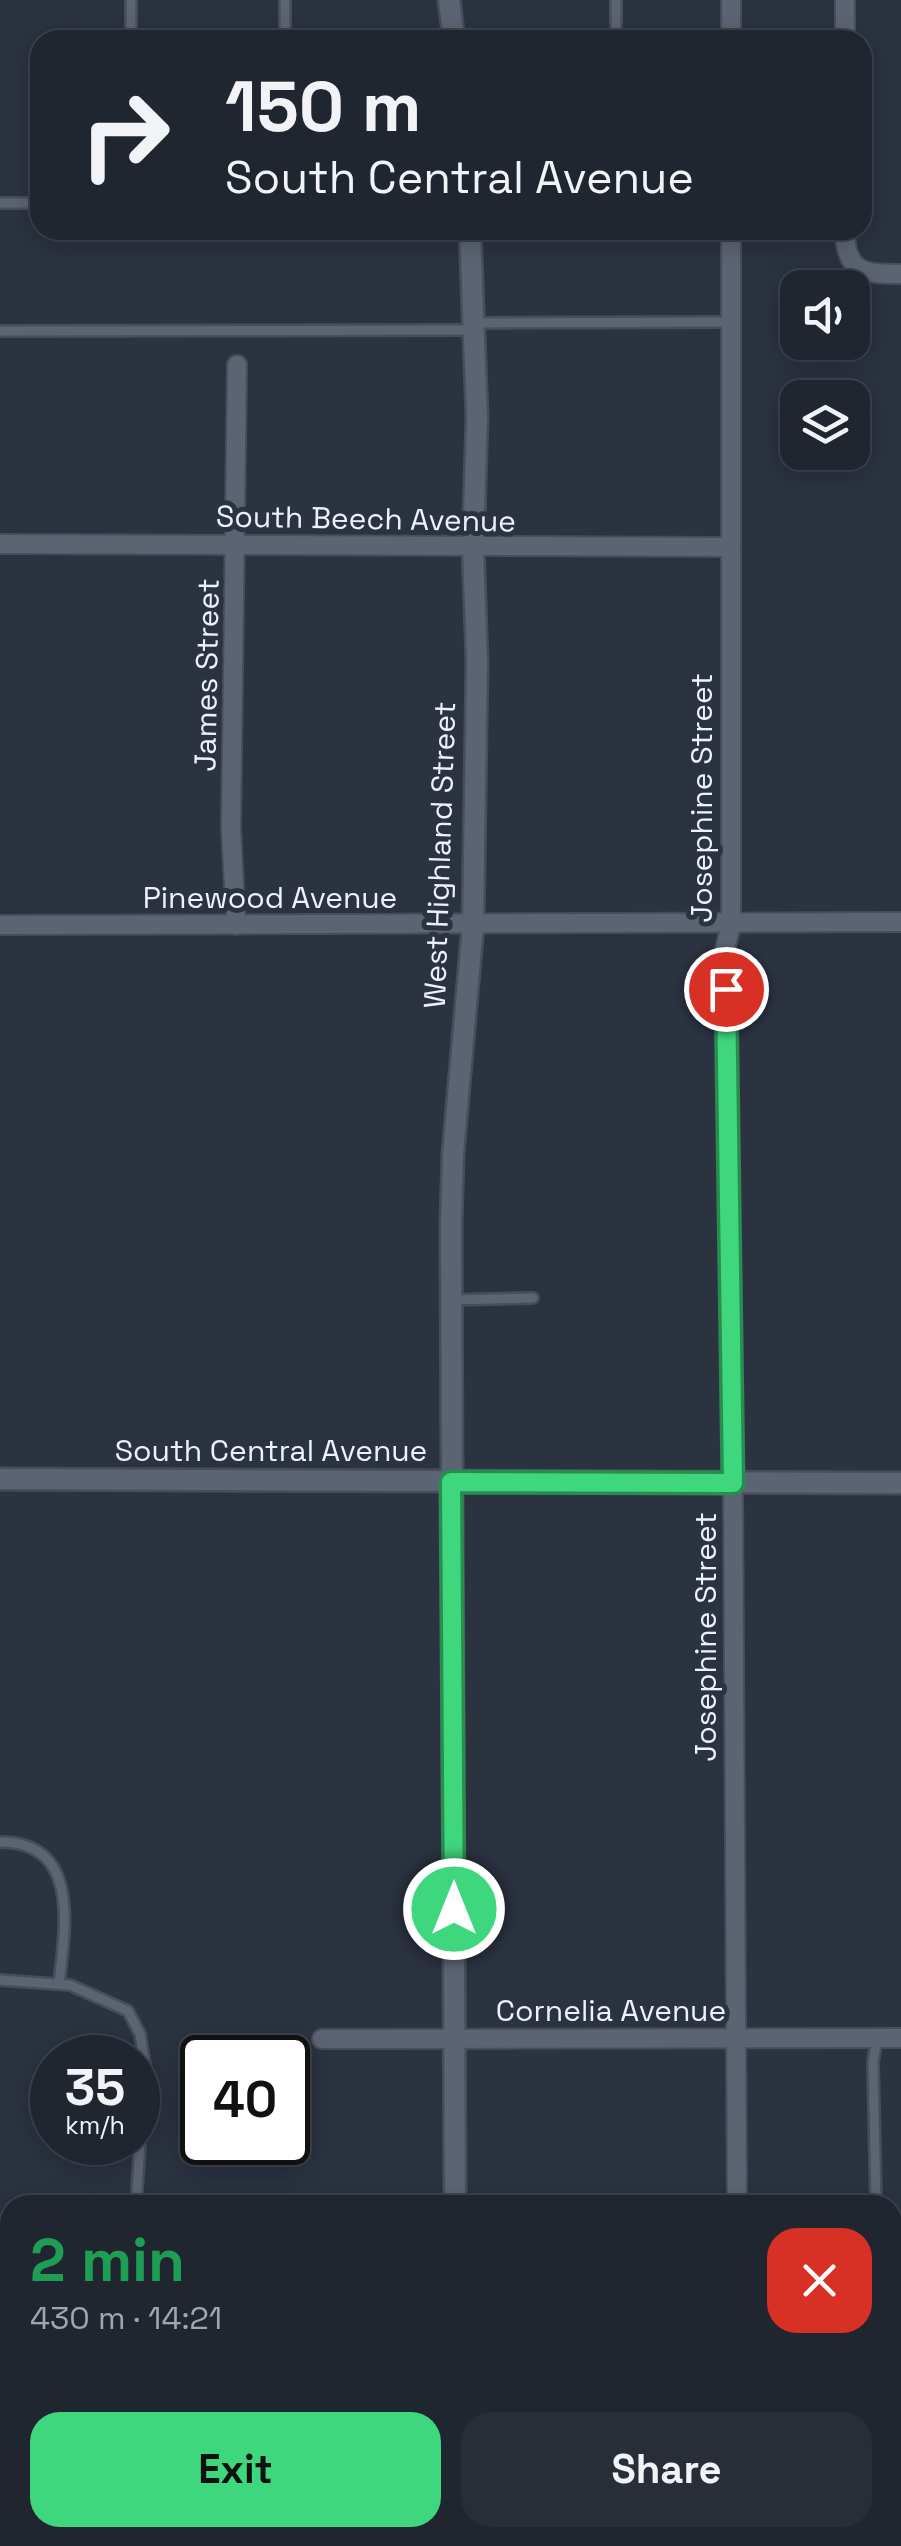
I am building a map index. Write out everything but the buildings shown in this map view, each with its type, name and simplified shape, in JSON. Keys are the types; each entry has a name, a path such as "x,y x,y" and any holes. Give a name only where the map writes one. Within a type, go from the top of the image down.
{"street":[{"path":"449,0 453,30"},
{"path":"731,0 731,30"},
{"path":"845,0 845,30"},
{"name":"West Highland Street","path":"455,2195 451,1300 453,1154 473,925 477,417 470,240"},
{"name":"Josephine Street","path":"731,240 732,924 725,950 737,2195"},
{"path":"846,240 848,256 857,267 872,274 901,274"},
{"name":"James Street","path":"236,925 232,828 237,365"},
{"name":"South Beech Avenue","path":"0,544 730,547"},
{"name":"Pinewood Avenue","path":"0,925 901,922"},
{"name":"South Central Avenue","path":"0,1480 901,1482"},
{"name":"Cornelia Avenue","path":"322,2039 901,2038"}],"lane":[{"path":"131,30 132,0"},
{"path":"285,0 285,30"},
{"path":"616,0 616,30"},
{"path":"0,203 30,204"},
{"path":"0,330 731,322"},
{"path":"451,1300 533,1298"},
{"path":"0,1842 36,1848 52,1862 61,1886 65,1924 58,1984"},
{"path":"0,1980 70,1985 128,2012 140,2034 145,2066 137,2195"},
{"path":"876,2195 877,2038"}],"route":[{"path":"454,1909 451,1482 733,1483 726,989"}]}
